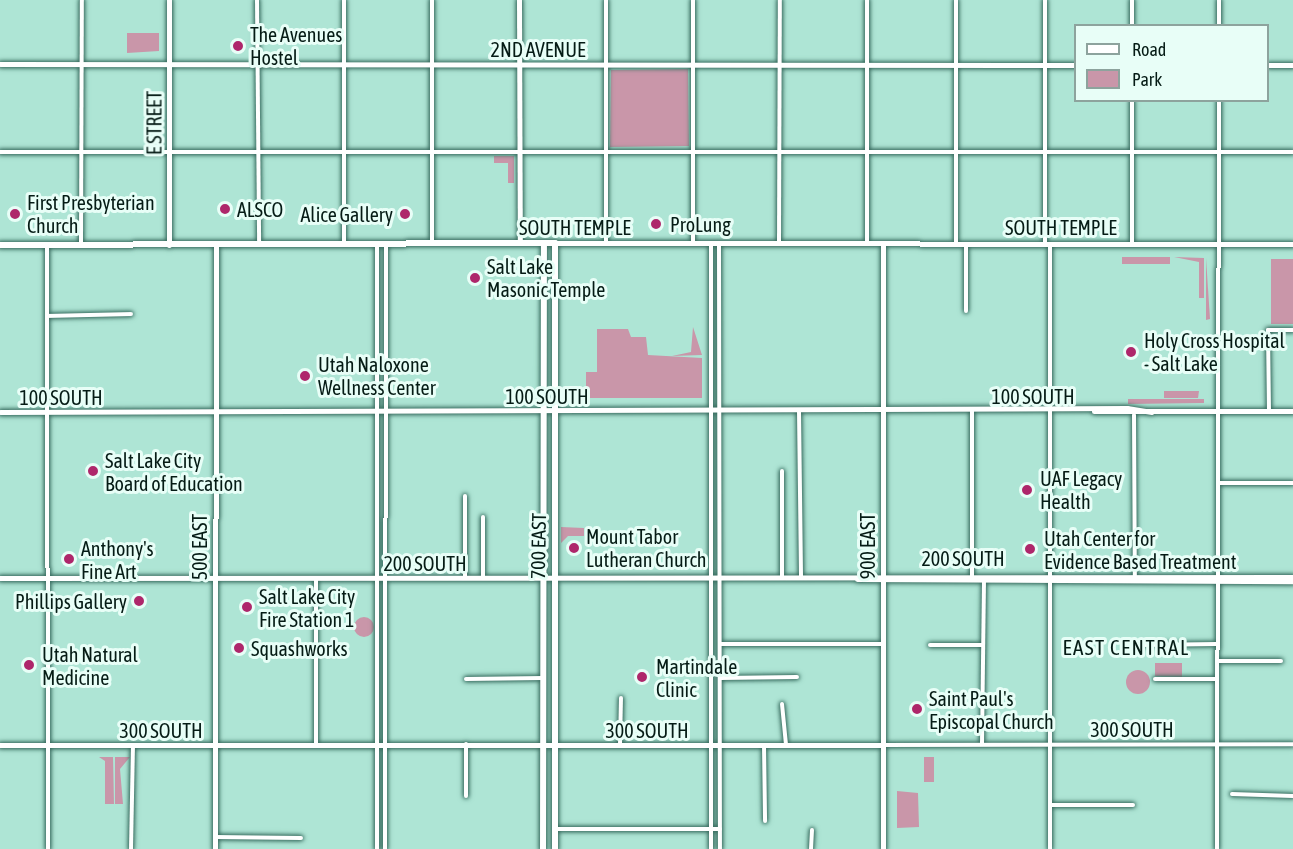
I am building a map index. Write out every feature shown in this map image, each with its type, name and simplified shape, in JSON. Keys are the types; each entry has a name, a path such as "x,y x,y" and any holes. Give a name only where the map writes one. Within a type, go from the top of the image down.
{"main road":[{"name":"700 EAST","path":"543,849 544,243"},
{"name":"SOUTH TEMPLE","path":"0,245 555,243"},
{"name":"700 EAST","path":"555,243 555,849"}],"street":[{"path":"81,245 82,0"},
{"name":"E STREET","path":"169,0 169,245"},
{"path":"257,0 259,244"},
{"path":"344,0 345,244"},
{"path":"432,0 432,243"},
{"path":"519,0 520,243"},
{"path":"606,0 606,243"},
{"path":"693,0 693,243"},
{"path":"779,243 780,0"},
{"path":"867,0 867,243"},
{"path":"956,0 956,244"},
{"path":"1045,0 1045,152 1050,411 1050,849"},
{"path":"1132,0 1132,24"},
{"path":"1219,0 1219,24"},
{"name":"2ND AVENUE","path":"0,64 1074,65"},
{"path":"1269,65 1293,65"},
{"path":"1132,102 1132,244"},
{"path":"1217,849 1219,102"},
{"path":"0,152 1293,152"},
{"name":"SOUTH TEMPLE","path":"555,243 1293,244"},
{"path":"711,243 711,849"},
{"path":"719,243 720,849"},
{"name":"500 EAST","path":"215,849 216,244"},
{"path":"377,244 377,849"},
{"path":"386,244 386,849"},
{"name":"900 EAST","path":"883,244 883,849"},
{"path":"966,244 966,311"},
{"path":"47,245 48,849"},
{"path":"711,303 719,303"},
{"path":"377,306 386,306"},
{"path":"47,316 131,314"},
{"path":"1269,412 1269,330 1293,330"},
{"path":"711,352 720,352"},
{"path":"377,355 386,355"},
{"path":"799,411 801,578"},
{"path":"972,411 972,581"},
{"name":"100 SOUTH","path":"1094,411 1134,415 1152,412"},
{"name":"100 SOUTH","path":"0,412 1293,411"},
{"path":"1134,415 1135,582"},
{"path":"377,450 386,450"},
{"path":"377,469 386,469"},
{"path":"711,470 720,470"},
{"path":"782,471 782,578"},
{"path":"1218,483 1293,483"},
{"path":"465,496 465,578"},
{"path":"377,502 386,502"},
{"path":"377,515 386,515"},
{"path":"483,517 483,578"},
{"path":"711,518 720,518"},
{"name":"200 SOUTH","path":"0,578 850,578 882,574 972,573 1218,574 1293,577"},
{"path":"316,578 316,745"},
{"name":"200 SOUTH","path":"850,578 882,582 1293,581"},
{"path":"982,744 984,581"},
{"path":"377,637 385,637"},
{"path":"711,637 720,637"},
{"path":"720,644 882,644"},
{"path":"1141,645 1217,644"},
{"path":"930,645 984,645"},
{"path":"1217,661 1281,661"},
{"path":"720,678 797,677"},
{"path":"466,679 543,678"},
{"path":"1155,679 1217,679"},
{"path":"711,685 720,685"},
{"path":"377,687 385,687"},
{"path":"620,744 621,698"},
{"path":"782,704 786,745"},
{"path":"466,744 466,796"},
{"name":"300 SOUTH","path":"0,745 1293,744"},
{"path":"131,849 133,745"},
{"path":"764,745 765,821"},
{"path":"711,791 720,791"},
{"path":"1232,794 1293,796"},
{"path":"1050,805 1133,805"},
{"path":"377,814 385,814"},
{"path":"555,829 720,829"},
{"path":"811,849 812,830"},
{"path":"215,837 301,838"}],"green space":[{"path":"127,33 159,33 159,51 127,53"},
{"path":"688,69 689,146 610,147 611,70"},
{"path":"494,156 514,156 514,183 508,183 508,163 494,163"},
{"path":"1122,257 1170,257 1170,264 1122,264"},
{"path":"1174,257 1204,258 1204,298 1199,298 1199,262"},
{"path":"1206,258 1210,319 1206,320"},
{"path":"1271,259 1293,259 1293,324 1271,324"},
{"path":"693,327 702,355 672,356 691,352"},
{"path":"597,329 628,329 631,337 646,337 648,355 702,358 702,398 586,398 586,372 597,372"},
{"path":"1164,391 1199,391 1198,398 1164,398"},
{"path":"1128,399 1204,399 1204,403 1128,404"},
{"path":"561,527 584,528 584,536 568,536 561,543"},
{"path":"364,617 371,620 374,627 371,634 364,637 357,634 354,627 357,620"},
{"path":"1155,663 1182,663 1182,677 1155,676"},
{"path":"1133,670 1143,670 1150,677 1150,687 1143,694 1133,694 1126,687 1126,677"},
{"path":"99,757 113,757 114,804 105,804 105,761"},
{"path":"115,757 130,757 120,769 123,804 115,804"},
{"path":"924,757 934,757 934,782 924,782"},
{"path":"897,791 918,793 919,827 897,828"}],"place":[{"name":"The Avenues Hostel","path":"238,46"},
{"name":"ALSCO","path":"225,209"},
{"name":"First Presbyterian Church","path":"15,214"},
{"name":"Alice Gallery","path":"405,214"},
{"name":"ProLung","path":"656,224"},
{"name":"Salt Lake Masonic Temple","path":"475,278"},
{"name":"Holy Cross Hospital - Salt Lake","path":"1131,352"},
{"name":"Utah Naloxone Wellness Center","path":"305,376"},
{"name":"Salt Lake City Board of Education","path":"93,471"},
{"name":"UAF Legacy Health","path":"1027,490"},
{"name":"Mount Tabor Lutheran Church","path":"574,548"},
{"name":"Utah Center for Evidence Based Treatment","path":"1030,549"},
{"name":"Anthony's Fine Art","path":"69,559"},
{"name":"Phillips Gallery","path":"139,601"},
{"name":"Salt Lake City Fire Station 1","path":"247,607"},
{"name":"Squashworks","path":"239,648"},
{"name":"Utah Natural Medicine","path":"29,665"},
{"name":"Martindale Clinic","path":"642,677"},
{"name":"Saint Paul's Episcopal Church","path":"917,709"}],"district":[{"name":"EAST CENTRAL","path":"1126,647"}]}
